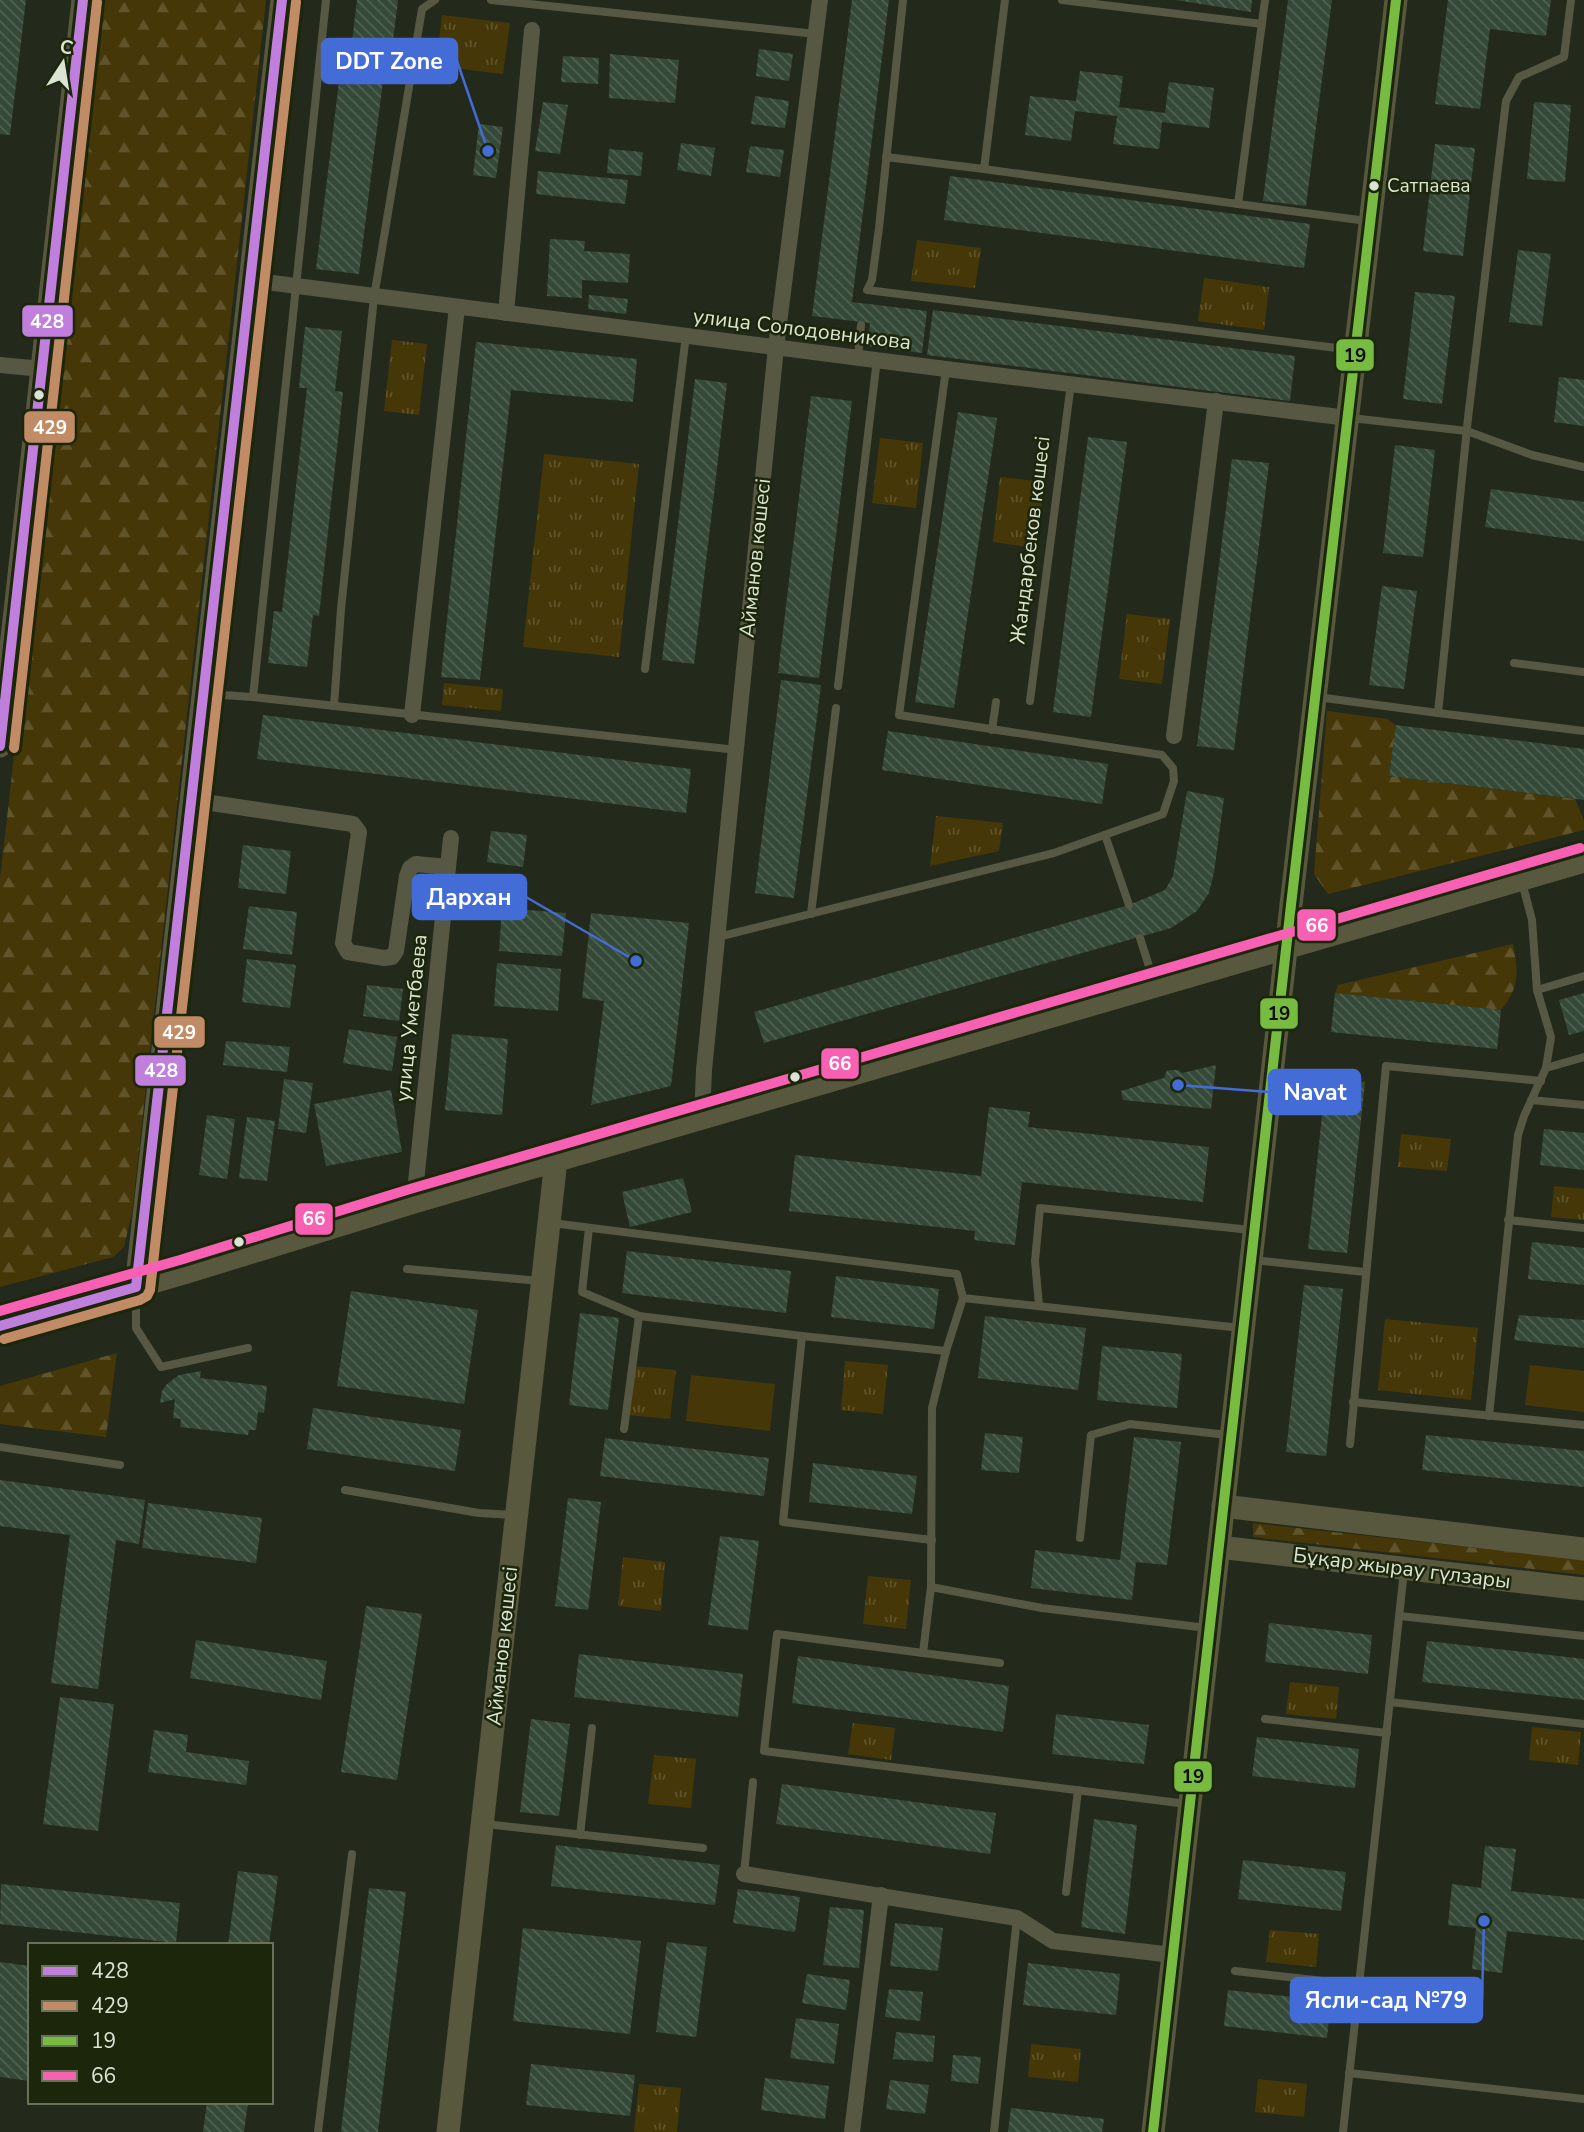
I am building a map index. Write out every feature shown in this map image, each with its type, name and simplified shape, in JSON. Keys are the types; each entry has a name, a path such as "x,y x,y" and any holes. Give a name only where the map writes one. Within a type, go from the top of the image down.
{"main road":[{"path":"0,746 4,678 83,0"},
{"path":"136,1287 282,0"},
{"path":"1153,2132 1396,0"},
{"path":"0,1326 702,1117 1584,861"},
{"name":"Айманов көшесі","path":"448,2132 556,1160"},
{"name":"Бұқар жырау гүлзары","path":"1223,1506 1584,1549"},
{"name":"Бұқар жырау гүлзары","path":"1219,1547 1584,1589"}],"street":[{"name":"Айманов көшесі","path":"702,1117 704,1070 776,346 820,0"},
{"path":"506,313 532,30"},
{"name":"улица Солодовникова","path":"250,280 1348,418"},
{"path":"412,715 457,307"},
{"path":"0,365 42,369"},
{"path":"1174,736 1216,401"},
{"path":"191,800 353,824 357,827 359,832 343,943 348,952 393,957 410,868 416,864 448,867"},
{"name":"улица Уметбаева","path":"414,1202 451,838"},
{"path":"744,1874 1017,1918 1053,1941 1173,1955"},
{"path":"852,2132 881,1895"}],"lane":[{"path":"253,697 326,0"},
{"path":"334,706 341,609 374,297 422,9 435,0"},
{"path":"491,0 816,34"},
{"path":"903,0 872,280 867,290 1356,350"},
{"path":"984,169 1005,0"},
{"path":"1062,0 1262,24"},
{"path":"1238,204 1265,0"},
{"path":"1438,713 1467,431 1506,100 1519,77 1564,57 1570,0"},
{"path":"886,157 1371,221"},
{"path":"858,357 861,325"},
{"path":"645,669 686,335"},
{"path":"838,686 877,359"},
{"path":"718,937 1054,853 1163,814 1174,782 1173,768 1161,755 899,715 946,369"},
{"name":"Жандарбеков көшесі","path":"1030,701 1071,383"},
{"path":"1348,418 1467,431 1532,454 1584,467"},
{"path":"1514,663 1584,672"},
{"path":"204,694 253,697 737,750"},
{"path":"1317,697 1584,731"},
{"path":"992,730 996,702"},
{"path":"811,914 836,708"},
{"path":"1105,835 1129,905"},
{"path":"1489,1416 1518,1135 1546,1068 1551,1037 1537,990 1532,920 1521,880"},
{"path":"1140,938 1155,985"},
{"path":"1537,990 1584,976"},
{"path":"1546,1068 1584,1056"},
{"path":"1350,1444 1387,1066 1541,1081"},
{"path":"1531,1100 1584,1105"},
{"path":"1039,1305 1035,1261 1040,1208 1254,1230"},
{"path":"1508,1220 1584,1228"},
{"path":"549,1223 957,1274 963,1298 932,1408 931,1587 923,1653"},
{"path":"589,1228 582,1292 639,1316 946,1351"},
{"path":"1251,1260 1365,1272"},
{"path":"407,1269 543,1281"},
{"path":"136,1287 136,1328 161,1367 248,1348"},
{"path":"963,1298 1243,1328"},
{"path":"625,1429 639,1316"},
{"path":"802,1336 783,1522 932,1540"},
{"path":"1353,1402 1584,1425"},
{"path":"1080,1538 1091,1434 1130,1424 1231,1435"},
{"path":"0,1447 120,1465"},
{"path":"345,1490 479,1513 517,1515"},
{"path":"1343,2132 1404,1568"},
{"path":"931,1587 1042,1608 1210,1628"},
{"path":"1400,1616 1584,1636"},
{"path":"1000,1663 776,1634 764,1751 1190,1804"},
{"path":"1391,1702 1584,1724"},
{"path":"1265,1718 1387,1733"},
{"path":"580,1835 592,1728"},
{"path":"744,1874 753,1782"},
{"path":"1066,1892 1078,1790"},
{"path":"482,1824 703,1848"},
{"path":"318,2132 352,1854"},
{"path":"994,2132 1017,1918"},
{"path":"1235,1971 1359,1984"},
{"path":"1349,2073 1584,2099"}],"green space":[{"path":"100,0 266,0 132,1213 124,1247 113,1257 0,1287 0,879"},
{"path":"442,15 510,23 503,74 436,66"},
{"path":"917,240 981,248 975,288 911,281"},
{"path":"1204,278 1269,287 1264,330 1198,321"},
{"path":"392,340 427,344 419,415 384,411"},
{"path":"880,438 923,443 916,508 872,503"},
{"path":"544,454 639,464 619,657 523,647"},
{"path":"1000,477 1044,482 1036,548 993,542"},
{"path":"1127,614 1170,619 1162,684 1119,679"},
{"path":"444,683 503,689 501,711 442,705"},
{"path":"1327,711 1387,719 1396,725 1389,776 1575,799 1584,821 1584,830 1328,894 1314,874"},
{"path":"936,816 1003,823 999,851 930,866"},
{"path":"1513,944 1516,979 1512,994 1501,1010 1335,993 1338,985"},
{"path":"1401,1134 1451,1139 1447,1171 1398,1167"},
{"path":"1554,1186 1584,1189 1584,1220 1551,1217"},
{"path":"1385,1319 1478,1328 1471,1400 1378,1390"},
{"path":"117,1353 106,1437 0,1424 0,1386"},
{"path":"845,1361 888,1365 883,1414 841,1410"},
{"path":"1530,1365 1584,1371 1584,1412 1525,1405"},
{"path":"633,1366 676,1370 670,1419 628,1415"},
{"path":"691,1375 775,1384 770,1431 686,1421"},
{"path":"1253,1523 1584,1560 1584,1575 1253,1537"},
{"path":"623,1557 665,1562 661,1611 618,1606"},
{"path":"868,1576 911,1580 906,1629 863,1624"},
{"path":"1290,1682 1339,1687 1336,1719 1286,1714"},
{"path":"853,1723 895,1728 891,1760 848,1754"},
{"path":"1532,1727 1581,1732 1578,1765 1529,1760"},
{"path":"654,1755 696,1759 691,1808 648,1804"},
{"path":"1270,1930 1319,1934 1316,1967 1266,1962"},
{"path":"1031,2044 1081,2049 1078,2082 1028,2077"},
{"path":"1258,2079 1307,2084 1304,2117 1255,2112"},
{"path":"639,2084 681,2088 677,2132 634,2132"}],"building":[{"path":"0,0 26,0 10,135 0,134"},
{"path":"357,0 398,0 388,81 383,80 359,274 316,269 340,74 348,75"},
{"path":"852,0 889,0 852,302 927,311 922,353 867,346 870,323 812,316"},
{"path":"1176,0 1252,0 1251,12"},
{"path":"1288,0 1332,0 1306,206 1263,201"},
{"path":"1448,0 1551,0 1546,36 1490,29 1480,109 1435,104"},
{"path":"759,49 793,54 789,81 756,76"},
{"path":"610,54 679,60 675,103 609,98"},
{"path":"563,56 599,58 598,84 561,82"},
{"path":"1080,71 1123,76 1119,107 1165,113 1169,82 1214,88 1209,128 1162,122 1159,149 1113,144 1117,116 1075,111 1071,141 1025,135 1030,96 1076,101"},
{"path":"755,96 789,101 785,128 751,124"},
{"path":"543,102 568,105 560,154 535,151"},
{"path":"1534,102 1571,105 1565,182 1527,179"},
{"path":"479,124 503,127 496,178 473,175"},
{"path":"681,143 715,148 711,176 677,170"},
{"path":"1435,144 1475,148 1463,256 1423,251"},
{"path":"750,146 784,150 780,177 746,172"},
{"path":"609,149 643,152 641,176 607,173"},
{"path":"538,171 628,180 625,204 536,194"},
{"path":"950,176 1310,224 1304,268 944,220"},
{"path":"550,239 585,241 584,251 630,254 628,283 582,280 582,298 547,296"},
{"path":"1518,250 1551,254 1542,326 1509,322"},
{"path":"1415,292 1455,296 1442,404 1403,399"},
{"path":"589,295 628,299 626,314 588,309"},
{"path":"933,310 1295,356 1290,401 927,355"},
{"path":"305,327 342,331 335,391 343,392 319,616 313,615 307,667 268,663 274,611 282,612 307,388 299,388"},
{"path":"476,342 637,359 633,402 511,390 480,680 441,677"},
{"path":"1559,377 1584,380 1584,426 1554,422"},
{"path":"695,379 727,383 694,664 662,660"},
{"path":"811,396 852,401 819,678 778,673"},
{"path":"958,412 997,418 954,708 915,702"},
{"path":"1088,437 1127,442 1091,717 1053,712"},
{"path":"1395,445 1435,450 1423,557 1383,553"},
{"path":"1232,459 1269,463 1234,750 1197,746"},
{"path":"1491,489 1584,502 1584,541 1485,527"},
{"path":"1382,586 1417,591 1404,689 1369,685"},
{"path":"781,680 821,685 794,898 755,893"},
{"path":"263,715 691,769 686,813 257,759"},
{"path":"1396,725 1584,749 1584,800 1389,776"},
{"path":"888,731 1108,764 1102,804 882,770"},
{"path":"1187,791 1224,798 1209,893 1197,911 1171,928 764,1043 754,1012 1129,905 1165,890 1173,876"},
{"path":"491,831 527,835 523,867 487,862"},
{"path":"243,845 291,851 286,894 238,888"},
{"path":"249,906 297,912 292,955 243,949"},
{"path":"502,908 566,913 562,956 499,951"},
{"path":"591,913 689,923 671,1086 591,1105 604,1001 582,998"},
{"path":"247,959 296,965 290,1008 242,1002"},
{"path":"497,963 561,969 558,1011 494,1006"},
{"path":"367,985 403,989 399,1021 363,1016"},
{"path":"1335,993 1501,1010 1497,1049 1331,1032"},
{"path":"1584,993 1584,1031 1569,1035 1559,1000"},
{"path":"349,1029 397,1037 392,1071 343,1063"},
{"path":"452,1034 508,1039 502,1115 445,1110"},
{"path":"226,1041 290,1047 287,1072 223,1065"},
{"path":"1216,1065 1211,1109 1123,1100 1121,1091 1164,1078 1167,1070 1178,1070 1182,1073"},
{"path":"1326,1078 1365,1082 1347,1253 1308,1249"},
{"path":"284,1079 313,1083 306,1133 278,1129"},
{"path":"391,1090 402,1152 326,1166 314,1104"},
{"path":"989,1107 1030,1112 1028,1127 1209,1147 1203,1202 1022,1182 1015,1245 974,1240 975,1231 789,1211 795,1155 981,1176"},
{"path":"207,1115 235,1119 227,1179 199,1175"},
{"path":"247,1117 275,1121 267,1181 239,1178"},
{"path":"1544,1129 1584,1133 1584,1170 1540,1165"},
{"path":"683,1178 692,1212 630,1227 622,1192"},
{"path":"1532,1242 1584,1248 1584,1285 1528,1279"},
{"path":"627,1251 791,1271 786,1313 622,1293"},
{"path":"836,1276 939,1289 934,1329 831,1317"},
{"path":"1304,1285 1343,1289 1326,1456 1286,1452"},
{"path":"351,1291 478,1310 464,1404 337,1386"},
{"path":"580,1313 619,1318 608,1410 569,1405"},
{"path":"1519,1315 1584,1320 1584,1348 1514,1340"},
{"path":"985,1316 1086,1328 1078,1390 978,1378"},
{"path":"1102,1346 1182,1354 1177,1408 1097,1400"},
{"path":"201,1371 200,1378 267,1386 264,1413 258,1412 256,1430 249,1430 248,1435 180,1427 181,1419 173,1418 175,1399 160,1403 162,1391 179,1375"},
{"path":"313,1408 461,1430 455,1471 307,1449"},
{"path":"985,1433 1023,1437 1019,1473 981,1470"},
{"path":"1426,1435 1584,1451 1584,1487 1422,1470"},
{"path":"1134,1437 1181,1442 1167,1565 1136,1562 1132,1600 1031,1588 1035,1550 1120,1560"},
{"path":"605,1438 769,1458 764,1496 600,1476"},
{"path":"813,1463 917,1476 912,1514 809,1502"},
{"path":"0,1480 145,1500 139,1544 116,1540 98,1689 51,1683 70,1535 0,1526"},
{"path":"568,1498 601,1502 588,1610 555,1606"},
{"path":"148,1503 262,1518 256,1563 142,1548"},
{"path":"720,1536 759,1541 748,1630 708,1625"},
{"path":"366,1606 422,1614 397,1780 341,1772"},
{"path":"1269,1623 1372,1635 1368,1674 1265,1662"},
{"path":"196,1640 327,1661 321,1700 190,1678"},
{"path":"1427,1641 1584,1659 1584,1700 1422,1682"},
{"path":"579,1654 743,1674 738,1717 574,1697"},
{"path":"798,1656 1009,1686 1003,1732 792,1703"},
{"path":"60,1697 114,1704 98,1831 43,1824"},
{"path":"1056,1714 1149,1725 1144,1764 1052,1754"},
{"path":"531,1719 570,1724 559,1816 520,1812"},
{"path":"154,1730 188,1735 186,1752 249,1761 246,1785 148,1772"},
{"path":"1257,1737 1359,1749 1355,1788 1252,1776"},
{"path":"782,1784 996,1813 990,1854 776,1824"},
{"path":"1094,1819 1137,1825 1125,1934 1081,1927"},
{"path":"556,1845 720,1865 715,1905 551,1886"},
{"path":"1485,1846 1516,1849 1511,1891 1584,1899 1584,1940 1507,1931 1502,1973 1472,1969 1476,1928 1448,1925 1452,1884 1481,1888"},
{"path":"1243,1860 1346,1872 1341,1911 1238,1899"},
{"path":"238,1871 278,1876 269,1943 228,1943"},
{"path":"1,1884 180,1903 176,1943 0,1924"},
{"path":"369,1888 406,1892 378,2132 341,2132"},
{"path":"738,1889 800,1897 795,1932 733,1923"},
{"path":"830,1907 864,1910 859,1968 823,1965"},
{"path":"895,1923 943,1928 938,1971 890,1966"},
{"path":"523,1928 641,1941 630,2034 513,2021"},
{"path":"667,1942 707,1947 696,2037 656,2032"},
{"path":"0,1962 28,1966 28,2081 0,2077"},
{"path":"1028,1963 1120,1974 1116,2015 1023,2005"},
{"path":"807,1974 850,1980 846,2010 802,2003"},
{"path":"889,1989 923,1992 920,2021 885,2017"},
{"path":"1228,1990 1331,2001 1327,2038 1224,2026"},
{"path":"796,2018 839,2024 834,2064 790,2058"},
{"path":"896,2032 935,2036 933,2062 893,2059"},
{"path":"953,2055 981,2057 978,2084 951,2081"},
{"path":"531,2064 635,2075 630,2116 526,2105"},
{"path":"765,2078 829,2086 825,2119 761,2110"},
{"path":"890,2080 929,2085 925,2114 886,2109"},
{"path":"207,2104 248,2104 244,2132 203,2132"},
{"path":"1011,2108 1104,2119 1102,2132 1008,2132"}],"transit line":[{"name":"428","path":"0,746 83,0"},
{"name":"428","path":"0,1326 136,1287 282,0"},
{"name":"19","path":"1153,2132 1396,0"},
{"name":"429","path":"14,748 97,2"},
{"name":"429","path":"4,1339 140,1300 147,1296 150,1290 296,2"},
{"name":"66","path":"0,1311 1580,848"}],"place":[{"name":"DDT Zone","path":"488,151"},
{"name":"Сатпаева","path":"1374,186"},
{"name":"Дархан","path":"636,961"},
{"name":"Navat","path":"1178,1085"},
{"name":"Ясли-сад №79","path":"1484,1921"}]}
